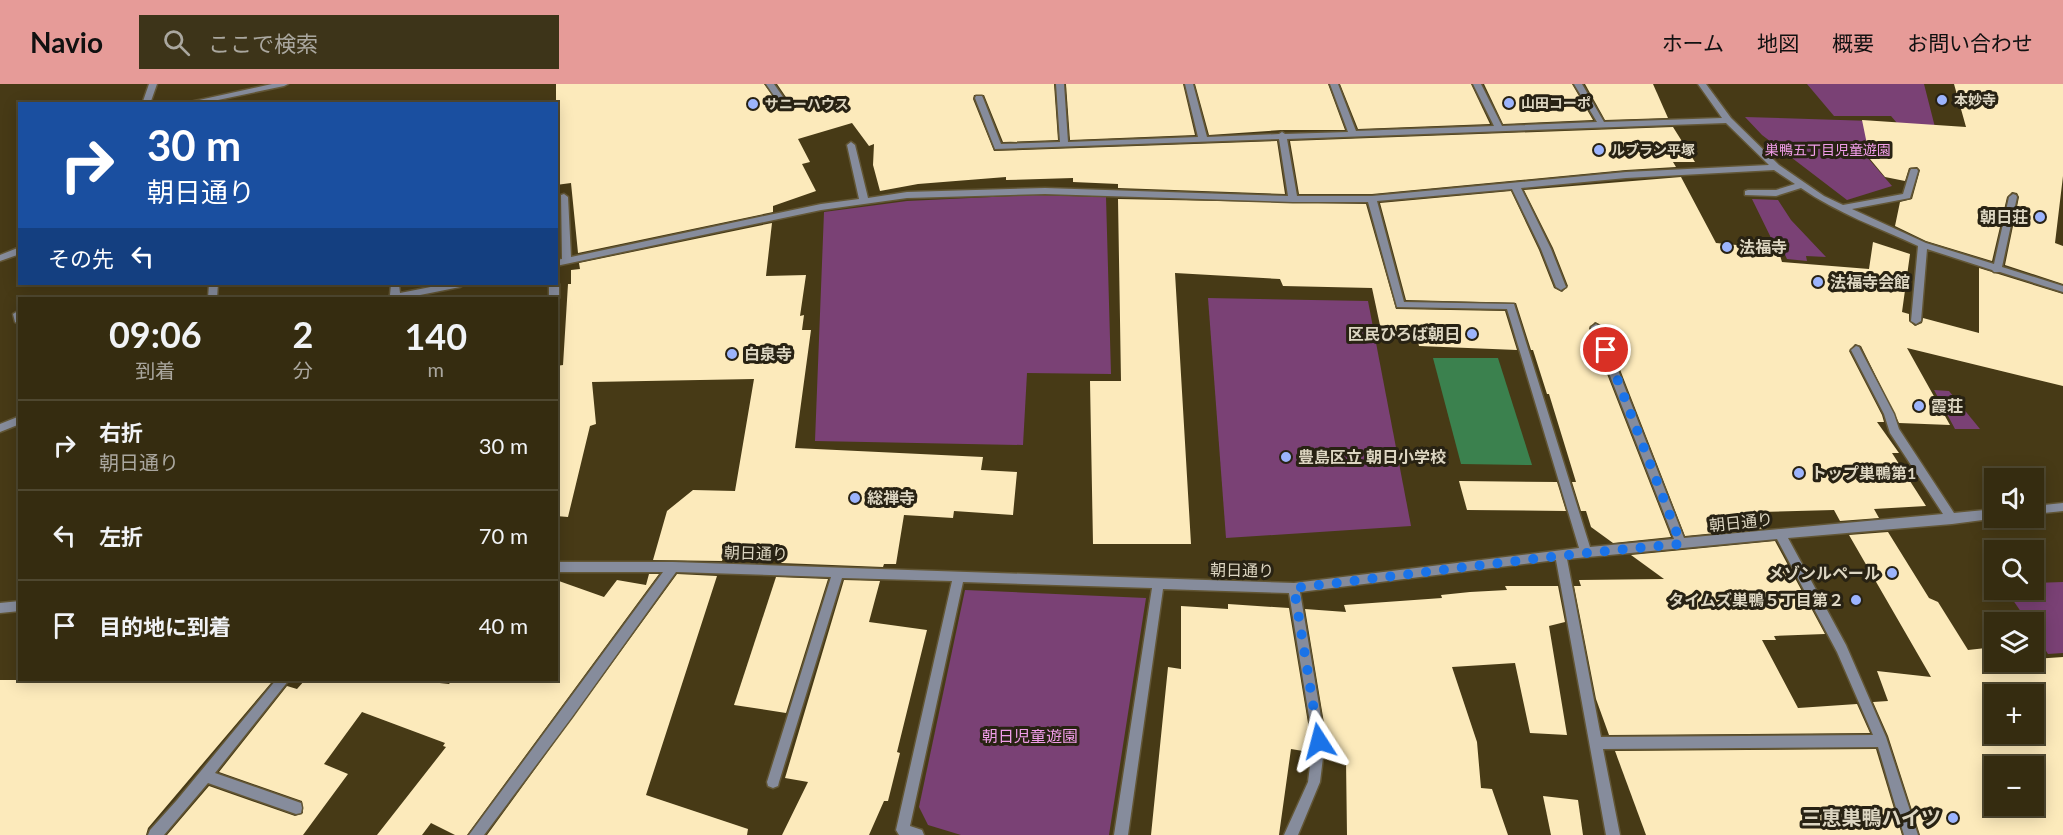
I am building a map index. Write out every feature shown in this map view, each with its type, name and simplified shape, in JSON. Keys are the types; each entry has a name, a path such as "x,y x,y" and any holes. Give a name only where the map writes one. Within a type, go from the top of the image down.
{"street":[{"path":"147,102 153,84"},
{"path":"195,102 284,84"},
{"path":"770,84 784,104"},
{"path":"1060,84 1064,143"},
{"path":"1189,84 1203,139"},
{"path":"1334,84 1353,134"},
{"path":"1477,84 1499,129"},
{"path":"1578,84 1601,123"},
{"path":"1702,84 1728,120 1776,167 1841,208 1923,245 2063,289"},
{"path":"979,98 998,147 1728,120"},
{"path":"1282,135 1293,199"},
{"path":"851,145 864,201"},
{"path":"558,262 821,207 907,195 1045,191 1293,199 1372,199 1626,175 1776,167"},
{"path":"1841,208 1907,196 1914,171"},
{"path":"1515,185 1546,249 1561,287"},
{"path":"1748,193 1776,194 1802,185"},
{"path":"564,197 567,260"},
{"path":"1997,270 2013,197"},
{"path":"1372,199 1400,305 1511,306 1586,552"},
{"path":"1916,321 1923,245"},
{"path":"0,258 18,251"},
{"path":"398,297 455,285"},
{"path":"1596,327 1681,544"},
{"path":"1856,351 1889,414 1894,430 1952,519"},
{"path":"0,428 18,421"},
{"path":"2044,509 2063,507"},
{"name":"朝日通り","path":"558,567 673,567 1294,588 1586,552 1984,515"},
{"path":"1780,534 1842,649 1882,741 1911,835"},
{"path":"1561,555 1598,743 1613,835"},
{"path":"476,835 568,713 673,567"},
{"path":"773,782 838,572"},
{"path":"917,835 903,830 958,578"},
{"path":"1121,835 1158,585"},
{"path":"1291,835 1314,782 1319,741 1294,588"},
{"path":"0,608 18,606"},
{"path":"155,835 282,681"},
{"path":"1598,743 1882,741"},
{"path":"205,776 296,808"}],"green space":[{"path":"1807,84 1924,84 1937,135 1902,129 1891,116 1834,116"},
{"name":"巣鴨五丁目児童遊園","path":"1745,117 1872,121 1889,154 1860,149 1892,186 1847,200 1762,135"},
{"path":"1033,195 1106,197 1111,374 1027,373 1023,445 815,441 824,212 907,201"},
{"path":"1752,199 1778,200 1791,220 1826,257 1806,256 1807,261 1787,259 1781,246 1774,244"},
{"path":"1208,298 1368,301 1411,526 1226,538"},
{"path":"1934,390 1949,391 1980,429 1955,429"},
{"path":"2063,582 2063,653 2048,654 2044,648 2044,612 2021,612 2013,600 2044,600 2044,583"},
{"name":"朝日児童遊園","path":"965,590 1146,598 1109,835 961,835 928,825 919,807"}],"shaded area":[{"path":"1433,358 1498,358 1532,465 1461,464"}],"building":[{"path":"556,84 764,84 781,108 789,107 790,103 777,84 1054,84 1058,140 1003,142 984,95 974,95 973,99 994,151 1277,141 1285,194 1118,188 1118,184 1073,182 1073,178 1006,180 1006,177 918,184 880,191 873,165 874,144 869,146 852,123 798,139 810,162 802,164 816,191 773,206 773,212 578,253 571,183 558,185 558,102 556,102"},
{"path":"1066,84 1183,84 1195,135 1070,140"},
{"path":"1195,84 1328,84 1345,130 1281,130 1209,135"},
{"path":"1340,84 1471,84 1490,124 1358,129"},
{"path":"1484,84 1572,84 1593,120 1503,124"},
{"path":"1585,84 1653,84 1668,118 1605,120"},
{"path":"1954,84 2063,84 2063,176 2055,243 2063,246 2063,284 2005,265 2019,197 2017,193 2012,192 2007,197 1992,261 1926,241 1895,226 1900,202 1912,199 1920,170 1917,167 1909,168 1905,181 1885,177 1870,159 1862,120 1966,127"},
{"path":"1673,127 1695,162 1673,162 1676,167 1372,194 1299,194 1290,141"},
{"path":"1681,177 1716,243 1778,249 1782,262 1869,269 1873,242 1910,254 1902,312 1909,314 1909,321 1915,326 1922,323 1923,318 1979,333 1979,268 2063,294 2063,386 1907,348 1950,425 1899,423 1861,346 1855,344 1849,351 1882,415 1884,422 1877,422 1899,453 1892,453 1926,506 1874,509 1879,518 1840,521 1834,510 1760,512 1768,528 1685,536 1603,326 1595,322 1589,328 1671,537 1613,543 1591,527 1586,511 1581,511 1572,482 1576,482 1549,394 1547,394 1533,350 1531,350 1516,303 1406,300 1380,203 1511,191 1554,288 1562,292 1568,286 1553,248 1524,190"},
{"path":"1118,199 1366,204 1396,309 1505,311 1517,350 1419,346 1416,333 1381,330 1372,288 1283,286 1280,279 1175,273 1191,544 1093,544 1090,381 1121,381"},
{"path":"772,223 766,276 806,275 800,316 804,315 802,330 811,330 795,448 983,457 981,470 1017,472 1013,515 954,511 953,518 904,515 896,564 884,564 883,567 781,563 783,555 724,554 722,561 653,560 667,511 693,490 735,491 754,379 592,382 596,424 590,426 568,517 558,516 558,366 563,365 568,284 571,284 571,270 580,269 579,263"},
{"path":"1459,481 1557,482 1566,511 1467,510"},
{"path":"1888,532 1929,598 1938,602 1968,650 1984,648 1984,672 2044,672 2044,658 2063,657 2063,835 1920,835 1888,736 1873,702 1888,701 1877,671 1931,677 1849,535"},
{"path":"1775,541 1825,634 1774,636 1776,640 1762,640 1798,708 1857,704 1870,733 1609,735 1596,699 1574,586 1581,586 1579,580 1664,579 1631,555"},
{"path":"649,574 659,574 467,835 455,835 431,823 422,835 377,835 446,747 443,746 445,743 362,712 324,764 348,774 303,835 167,835 209,786 295,816 303,813 302,801 219,772 287,686 297,689 304,681 420,681 449,684 451,681 558,681 558,581 604,597 617,580 646,585"},
{"path":"677,574 717,576 646,795 748,829 747,835 487,835"},
{"path":"776,577 828,579 786,713 734,705"},
{"path":"844,580 880,581 869,622 927,630 897,752 900,753 888,801 884,801 869,835 782,835 808,782 785,778"},
{"path":"1505,586 1558,586 1565,622 1549,626 1567,735 1530,733 1515,663 1452,667 1477,742 1481,788 1492,789 1508,835 1347,835 1346,760 1325,756 1327,741 1305,609 1346,612 1344,605 1442,598 1441,595 1507,590"},
{"path":"1228,604 1289,608 1311,741 1309,752 1291,749 1279,835 1151,835 1168,667 1181,669 1181,606 1228,609"},
{"path":"0,680 262,681 271,683 148,828 146,835 0,835"},
{"path":"1876,749 1902,835 1646,835 1615,751"},
{"path":"1543,796 1578,800 1583,835 1551,835"}],"place":[{"name":"本妙寺","path":"1942,100"},
{"name":"山田コーポ","path":"1509,103"},
{"name":"サニーハウス","path":"753,104"},
{"name":"ルブラン平塚","path":"1599,150"},
{"name":"朝日荘","path":"2040,217"},
{"name":"法福寺","path":"1727,247"},
{"name":"法福寺会館","path":"1818,282"},
{"name":"区民ひろば朝日","path":"1472,334"},
{"name":"白泉寺","path":"732,354"},
{"name":"霞荘","path":"1919,406"},
{"name":"豊島区立 朝日小学校","path":"1286,457"},
{"name":"トップ巣鴨第1","path":"1799,473"},
{"name":"総禅寺","path":"855,498"},
{"name":"メゾンルペール","path":"1892,573"},
{"name":"タイムズ巣鴨５丁目第２","path":"1856,600"},
{"name":"三恵巣鴨ハイツ","path":"1953,818"}],"route":[{"path":"1319,741 1294,588 1561,555 1681,544 1606,350"}]}
